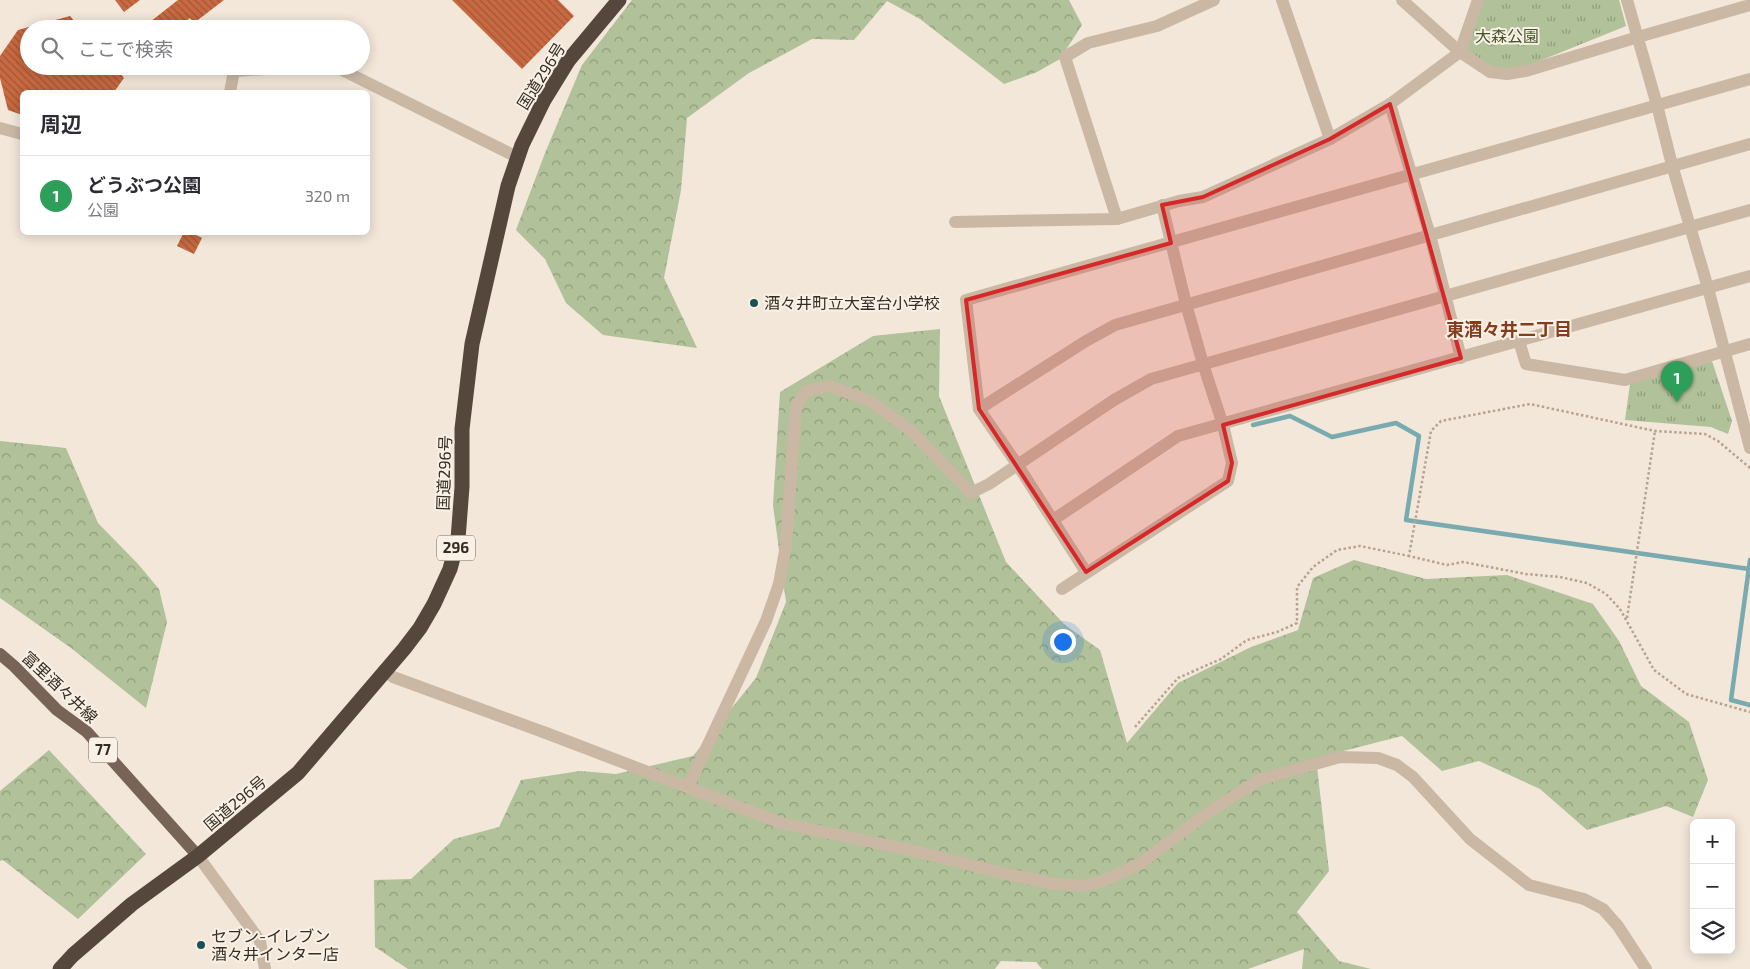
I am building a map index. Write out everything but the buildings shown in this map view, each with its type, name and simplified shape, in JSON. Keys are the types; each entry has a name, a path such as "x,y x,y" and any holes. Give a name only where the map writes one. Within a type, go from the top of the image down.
{"highway":[{"name":"国道296号","path":"60,969 73,955 132,904 198,856 298,773 420,628 434,604 450,569 458,539 462,487 462,428 472,344 508,186 517,157 544,100 568,61 620,0"}],"main road":[{"name":"富里酒々井線","path":"0,654 57,710 87,732 198,856"}],"street":[{"path":"1117,219 1065,57 1088,43 1157,26 1214,0"},
{"path":"1282,0 1330,139"},
{"path":"1402,0 1460,52 1490,72 1507,74 1526,71 1750,5"},
{"path":"955,222 1117,219 1162,205 1203,197 1330,139 1390,104 1460,52 1478,0"},
{"path":"1627,0 1724,351 1746,412 1750,448"},
{"path":"230,90 233,75"},
{"path":"352,75 517,157"},
{"path":"1086,572 1017,464 979,410 966,300 1750,79"},
{"path":"1390,104 1430,235 1461,358"},
{"path":"0,128 20,133"},
{"path":"979,410 1086,340 1115,324 1750,144"},
{"path":"1062,589 1228,481 1232,463 1223,425 1186,304 1162,205"},
{"path":"688,787 766,621 779,584 786,544 796,407 806,391 830,386 872,402 911,431 971,493 989,484 1114,400 1151,379 1750,210"},
{"path":"1053,520 1178,436 1223,425 1750,276"},
{"path":"1519,341 1526,364 1624,380 1750,344"},
{"path":"384,670 394,676 781,823 915,851 1002,873 1056,884 1082,886 1103,881 1141,863 1209,812 1259,780 1340,757 1378,758 1397,765 1413,777 1470,840 1529,885 1584,899 1603,910 1618,926 1646,969"},
{"path":"198,856 260,941 265,969"}],"path":[{"path":"1412,556 1409,556 1431,431 1441,421 1530,404 1655,431 1705,434 1718,441 1750,468"},
{"path":"1626,619 1655,431"},
{"path":"1135,727 1178,678 1221,659 1247,640 1277,632 1297,623 1297,587 1313,567 1337,550 1360,546 1447,565 1463,562 1587,583 1606,594 1620,609 1654,670 1686,694 1750,712"}],"highlighted area":[{"path":"1390,104 1461,358 1223,425 1232,463 1228,481 1086,572 979,409 966,300 1171,243 1162,205 1203,197 1330,139"}],"green space":[{"path":"632,0 1069,0 1082,25 1060,59 1037,72 1004,84 920,19 887,1 854,40 812,39 749,73 687,118 681,190 664,278 697,348 603,335 566,303 545,259 516,230 545,153 582,65"},
{"name":"大森公園","path":"1478,0 1619,0 1626,26 1512,72 1490,72 1460,52"},
{"path":"940,329 939,396 1006,562 1065,625 1100,650 1127,743 1178,683 1251,647 1298,630 1313,578 1354,560 1426,579 1507,575 1593,604 1619,641 1641,686 1689,722 1708,780 1693,817 1666,806 1587,830 1540,789 1479,761 1442,771 1402,736 1316,758 1329,871 1297,912 1339,961 1371,969 1302,969 1304,949 1248,969 1042,969 1036,962 1001,961 995,969 408,969 375,947 374,880 411,879 454,839 499,827 521,780 580,771 616,774 693,756 756,678 786,602 773,505 780,392 873,336"},
{"path":"1712,361 1732,421 1728,434 1711,427 1625,420 1630,384"},
{"path":"0,441 66,448 98,523 138,564 159,589 167,622 146,708 71,648 0,598"},
{"path":"49,750 146,854 78,919 3,860 0,861 0,791"}],"waterway":[{"path":"1253,425 1290,416 1332,437 1396,423 1419,436 1406,520 1749,569"},
{"path":"1750,560 1731,700 1750,705"}],"place":[{"name":"酒々井町立大室台小学校","path":"754,303"},
{"name":"どうぶつ公園","path":"1677,402"},
{"name":"セブン-イレブン 酒々井インター店","path":"201,945"}],"district":[{"name":"東酒々井二丁目","path":"1509,330"}]}
